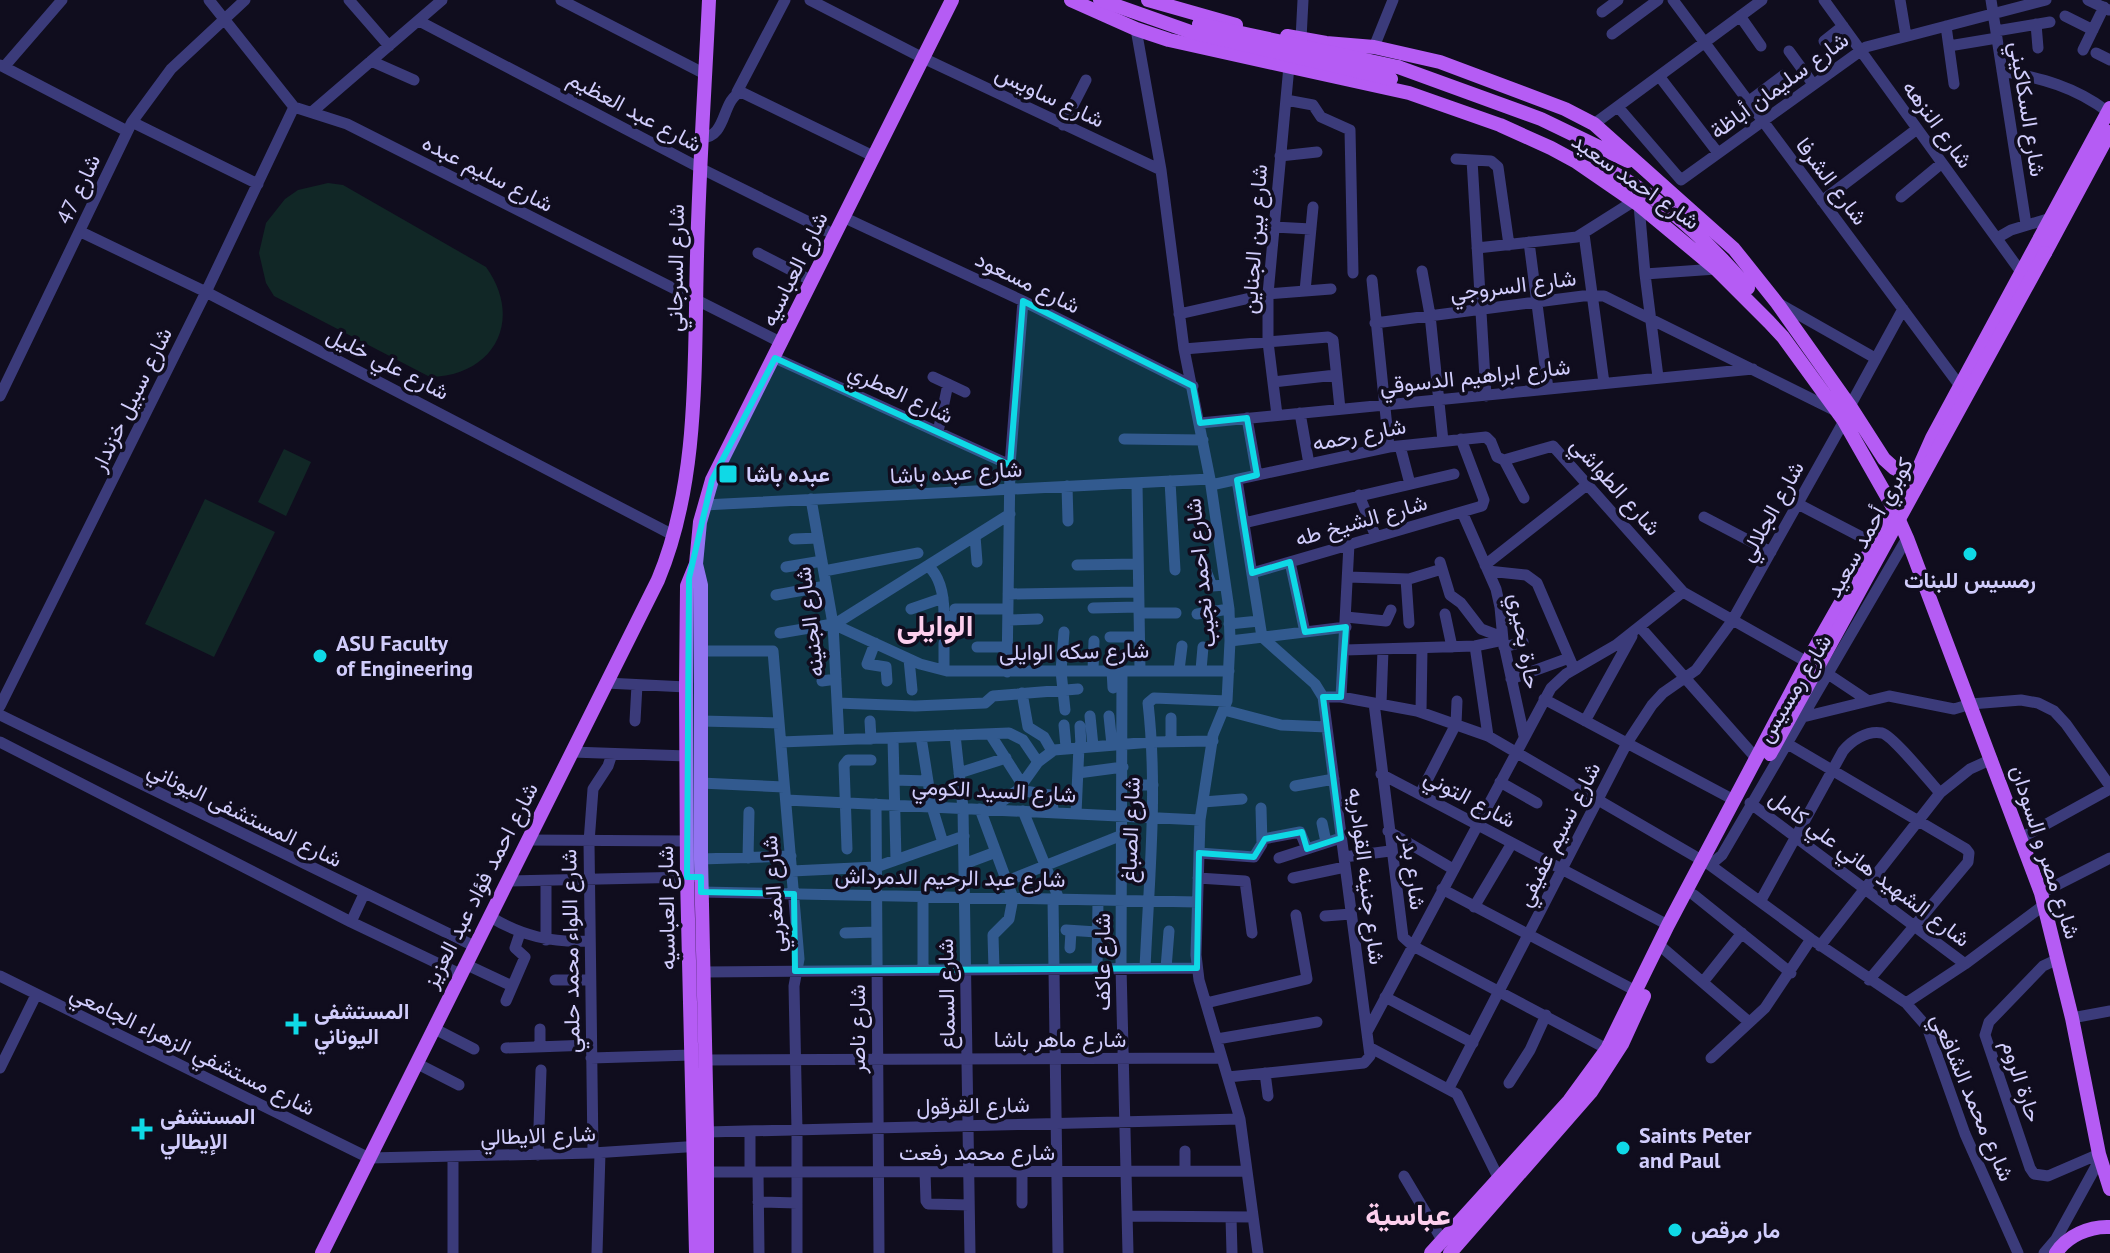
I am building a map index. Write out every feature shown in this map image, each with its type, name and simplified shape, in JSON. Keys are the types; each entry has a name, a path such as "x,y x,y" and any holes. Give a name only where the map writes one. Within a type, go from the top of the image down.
{"main road":[{"name":"شارع السرجاني","path":"673,535 681,503 694,405 701,138 709,0"},
{"name":"شارع العباسيه","path":"699,1058 703,972 696,882 687,841 686,687 687,586 696,564 703,509 712,480 952,0"},
{"name":"شارع احمد سعيد","path":"1071,0 1169,40 1409,93 1500,125 1575,161 1637,203 1716,269 1783,337 1884,459 1894,468 1914,477"},
{"path":"1100,0 1191,32 1394,73 1596,163 1638,188 1717,254 1752,294 1783,337"},
{"path":"1116,0 1238,34 1315,47 1541,119 1575,133 1649,172"},
{"name":"شارع احمد سعيد","path":"1148,0 1226,23 1304,39 1374,47 1440,62 1565,109 1594,124 1720,234 1747,263 1777,303 1843,413 1907,538"},
{"path":"1290,66 1298,61 1304,39"},
{"path":"1304,39 1306,59 1318,72"},
{"name":"شارع رمسيس","path":"1907,538 1907,507 1914,477 2109,110"},
{"name":"كوبري أحمد سعيد","path":"1706,863 2110,132"},
{"path":"681,503 681,510 693,517 703,509"},
{"name":"شارع رمسيس","path":"1446,1246 1498,1177 1569,1101 1607,1049 1636,991 1694,895 1734,800 1763,756 1807,662 1894,509"},
{"name":"شارع احمد فؤاد عبد العزيز","path":"322,1253 658,580 673,535"},
{"name":"شارع مصر و السودان","path":"1907,538 2043,899 2072,1018 2100,1157 2109,1184"},
{"name":"شارع العباسيه","path":"696,564 701,585 702,651 701,859 696,882 699,1058 707,1172 707,1253"},
{"name":"شارع رمسيس","path":"1431,1253 1446,1246 1574,1113 1607,1070 1622,1044 1662,948 1668,925 1706,863"},
{"name":"شارع العباسيه","path":"696,1253 703,1141"},
{"path":"2052,1250 2089,1229 2110,1227"}],"street":[{"path":"62,0 2,66 258,184"},
{"path":"209,0 294,107"},
{"name":"شارع 47","path":"0,396 130,126 171,69 245,0"},
{"path":"349,0 389,46"},
{"path":"313,111 442,0"},
{"path":"561,0 705,74"},
{"path":"701,138 717,132 785,0"},
{"name":"شارع ساويس","path":"810,0 923,58 1161,170"},
{"path":"1303,0 1304,39"},
{"path":"1374,47 1393,0"},
{"path":"1602,12 1618,0"},
{"path":"1612,34 1658,0"},
{"name":"شارع الشرفا","path":"1673,0 1960,386"},
{"path":"1594,124 1762,0"},
{"name":"شارع النزهه","path":"1824,0 2021,272"},
{"path":"1900,0 1906,36"},
{"name":"شارع السكاكيني","path":"1991,0 2026,224"},
{"name":"شارع سليمان أباظة","path":"1618,107 1681,180 1860,50 2046,0"},
{"path":"2088,0 2104,6 2093,30 2089,52 2110,60"},
{"path":"1740,16 1761,46"},
{"path":"2065,16 2093,30"},
{"name":"شارع عبد العظيم","path":"419,21 835,235"},
{"path":"1949,46 2050,22"},
{"path":"2036,24 2038,48"},
{"path":"1824,41 1843,26"},
{"path":"1946,26 1954,84"},
{"name":"شارع احمد نجيب","path":"1136,29 1161,170 1184,349 1203,440 1229,609 1229,671 1225,706 1213,741 1200,820 1197,968 1240,1119 1258,1253"},
{"path":"1789,51 1813,84"},
{"path":"371,61 414,80"},
{"name":"شارع بين الجناين","path":"1277,415 1268,342 1268,294 1290,66"},
{"path":"2002,71 2073,90 2109,110"},
{"path":"1748,102 1784,75"},
{"path":"1659,76 1718,153"},
{"path":"1063,125 1086,80"},
{"path":"737,92 873,156"},
{"path":"1286,100 1313,105 1321,117 1350,130 1353,273"},
{"name":"شارع سليم عبده","path":"294,107 347,124 782,343"},
{"name":"شارع سبيل خزندار","path":"0,706 206,292 294,107"},
{"path":"1822,201 1917,129"},
{"path":"1280,156 1317,152"},
{"path":"1456,159 1491,161 1498,167 1509,245"},
{"path":"1472,160 1486,396"},
{"path":"1901,197 1942,163"},
{"path":"1477,248 1584,234 1637,203 1658,377"},
{"path":"1305,291 1313,207"},
{"name":"شارع مسعود","path":"843,217 1023,301 1193,386"},
{"path":"1997,238 2026,224 2051,218"},
{"path":"1274,227 1311,229"},
{"name":"شارع علي خليل","path":"81,232 206,292 673,535"},
{"path":"1584,234 1604,383"},
{"path":"1529,242 1548,389"},
{"path":"758,253 812,281"},
{"path":"1645,274 1716,269"},
{"path":"1422,271 1430,315 1443,441"},
{"path":"1372,280 1383,405 1394,447 1410,484"},
{"path":"1179,314 1268,294 1331,289"},
{"name":"شارع السروجي","path":"1375,323 1604,296 1843,413"},
{"path":"1007,672 1010,465 1023,301"},
{"path":"1777,303 1875,358"},
{"name":"شارع الجلالي","path":"1732,621 1798,504 1843,413 1903,309"},
{"path":"1184,349 1328,337 1333,340 1340,409"},
{"name":"شارع العطري","path":"775,358 1010,465"},
{"name":"شارع ابراهيم الدسوقي","path":"1200,423 1753,369"},
{"path":"1273,382 1336,375"},
{"path":"933,377 965,392"},
{"path":"938,432 948,384"},
{"path":"1300,413 1309,464"},
{"path":"1247,418 1257,475"},
{"name":"شارع رحمه","path":"1210,482 1237,480 1394,447 1486,437 1497,457 1504,460"},
{"path":"1124,439 1203,440"},
{"name":"شارع الشيخ طه","path":"1252,573 1482,506 1484,500 1461,439"},
{"name":"شارع الطواشي","path":"1504,460 1553,446 1683,592 1807,662"},
{"path":"1504,460 1524,498"},
{"path":"1244,523 1454,474"},
{"path":"1237,480 1262,637 1315,684 1323,697"},
{"path":"1170,481 1175,570"},
{"name":"شارع عبده باشا","path":"703,509 811,499 1170,481 1210,482"},
{"path":"1137,483 1140,670"},
{"path":"1486,568 1588,484"},
{"path":"1067,486 1068,521"},
{"path":"1359,495 1376,537"},
{"name":"شارع الجنينه","path":"811,499 834,624 839,740"},
{"path":"1798,504 1875,544"},
{"name":"حارة بحيري","path":"1462,512 1500,607 1503,641 1524,736"},
{"path":"780,633 834,624 1010,514"},
{"path":"1704,517 1771,552"},
{"path":"975,536 977,562"},
{"path":"794,539 818,538"},
{"name":"شارع رمسيس","path":"1706,863 1722,855 1907,538"},
{"path":"1341,697 1349,544"},
{"path":"786,567 823,566 918,553"},
{"path":"1290,562 1305,632"},
{"path":"1422,563 1422,576"},
{"path":"1077,565 1138,564"},
{"path":"928,566 935,573 943,598 944,615 1008,614 1038,619"},
{"path":"1348,577 1406,579 1422,576 1441,566 1450,595 1461,603 1481,629 1503,641"},
{"path":"1486,568 1533,578 1571,663"},
{"path":"1206,571 1212,586 1225,585"},
{"path":"1406,579 1409,623"},
{"path":"776,595 826,586"},
{"path":"1008,594 1138,592"},
{"path":"1511,679 1571,663 1637,630 1683,592"},
{"path":"911,609 943,598"},
{"path":"1093,608 1176,613"},
{"path":"1197,614 1229,609"},
{"path":"1230,641 1305,632 1346,622 1386,621 1391,610"},
{"path":"1445,614 1452,647"},
{"path":"1229,624 1259,621"},
{"name":"شارع نسيم عفيفي","path":"1449,1088 1627,743 1652,705 1708,656 1732,621"},
{"name":"شارع سكه الوايلى","path":"834,624 909,659 944,670 1229,671"},
{"path":"1637,630 1763,756"},
{"path":"1585,721 1637,630"},
{"path":"1064,632 1061,671 1065,710"},
{"path":"1110,637 1139,637"},
{"path":"1093,670 1094,641"},
{"path":"1345,650 1422,649 1523,642"},
{"path":"875,643 866,668 886,668 887,681"},
{"path":"944,643 944,670"},
{"path":"1179,670 1182,646"},
{"path":"1475,646 1488,736"},
{"path":"977,647 1007,647"},
{"path":"1201,670 1203,647"},
{"path":"1421,712 1422,649"},
{"name":"شارع المغربي","path":"702,651 772,650 799,959 795,971 797,1253"},
{"name":"شارع بدر","path":"1383,650 1377,703 1381,774 1401,934 1413,946"},
{"path":"909,659 912,690"},
{"path":"1367,1032 1544,699 1571,663"},
{"path":"1113,688 1117,670"},
{"name":"شارع عاكف","path":"1117,670 1118,744 1123,767 1121,967 1128,1253"},
{"path":"1828,674 1867,700"},
{"path":"822,681 836,679"},
{"path":"606,683 686,687"},
{"path":"635,721 637,685"},
{"path":"837,703 915,706 985,703 991,697 1078,689"},
{"path":"1022,693 1028,727 1044,737 1052,751"},
{"path":"1803,717 1867,700 1896,696 1954,709 1971,704 2021,700 2038,703 2054,711 2110,787 2021,838"},
{"name":"شارع محمد الشافعي","path":"1323,697 1341,697 1421,712 1488,736 1706,863 1906,1003 1927,1027 1961,1123 2018,1253"},
{"name":"شارع جنينه القوادريه","path":"1265,1073 1368,1061 1369,1047 1323,697"},
{"name":"شارع الصباغ","path":"1145,968 1153,785 1148,703 1152,698 1225,706"},
{"path":"1544,699 1734,800"},
{"path":"1420,794 1456,724 1457,701"},
{"path":"1225,706 1281,725 1327,727"},
{"name":"شارع المستشفى اليوناني","path":"0,715 474,946"},
{"path":"1080,746 1090,716"},
{"path":"1109,716 1118,744"},
{"path":"1171,718 1171,741"},
{"path":"701,721 779,723"},
{"path":"870,721 871,739"},
{"path":"1064,725 1080,746"},
{"path":"1076,814 1080,726"},
{"path":"781,742 1009,733 1019,737 1038,762"},
{"path":"1761,900 1843,751 1854,739 1882,733 1940,793"},
{"path":"990,734 1020,787 1050,795 1054,813"},
{"name":"شارع السماع","path":"955,735 964,836 970,1253"},
{"path":"921,737 932,807 943,843"},
{"path":"893,738 896,860"},
{"path":"994,969 993,935 1009,919 1013,898 984,807 1020,787 1038,762 1052,751 1080,746 1213,741"},
{"name":"شارع المستشفى اليوناني","path":"0,742 351,922 462,969 512,986"},
{"path":"1786,743 1969,853 1968,862 1869,980"},
{"path":"572,752 687,756"},
{"name":"شارع اللواء محمد حلمي","path":"597,1253 589,842 593,789 612,754"},
{"path":"959,773 1006,758"},
{"path":"1711,1058 1765,1008 1940,793 1970,769 1992,759"},
{"path":"847,849 845,763 848,760 871,760"},
{"path":"1078,773 1123,767"},
{"name":"شارع التوني","path":"1381,774 1668,925"},
{"path":"1295,786 1334,779"},
{"path":"894,780 928,781"},
{"path":"1500,782 1537,803"},
{"path":"701,783 784,787"},
{"path":"1123,785 1153,785"},
{"path":"1203,802 1242,799"},
{"name":"شارع السيد الكومي","path":"786,800 984,807 1200,820"},
{"name":"شارع الشهيد هاني علي كامل","path":"1750,803 1965,964"},
{"name":"شارع ناصر","path":"876,804 879,1253"},
{"path":"1199,853 1254,857 1263,839 1261,808"},
{"path":"1023,811 1056,899 1058,1253"},
{"path":"748,858 749,812"},
{"path":"1322,823 1326,842"},
{"path":"1388,831 1453,869"},
{"path":"1263,839 1300,832 1307,849"},
{"path":"1007,881 1122,835"},
{"path":"792,871 876,867 964,836"},
{"path":"1279,858 1341,838"},
{"path":"527,840 687,841"},
{"path":"1474,907 1512,843"},
{"path":"1293,878 1390,851"},
{"path":"964,864 996,852"},
{"path":"701,859 791,856"},
{"path":"1906,1003 1965,964 2043,899 2110,858"},
{"path":"1198,878 1245,881 1252,933"},
{"name":"شارع عبد الرحيم الدمرداش","path":"507,881 696,882 794,894 1197,902"},
{"path":"546,881 546,940"},
{"path":"1442,889 1636,991"},
{"path":"351,922 364,894"},
{"path":"1694,895 1791,973"},
{"path":"923,896 923,970"},
{"path":"1097,968 1098,900"},
{"path":"1325,916 1351,914"},
{"path":"1206,1003 1307,979 1296,915"},
{"path":"489,916 520,933 546,940 590,941"},
{"path":"1070,948 1069,930 1097,932"},
{"path":"1166,968 1169,931"},
{"path":"845,933 876,932"},
{"path":"506,1001 525,957 515,948 520,933"},
{"path":"1703,982 1742,933"},
{"path":"1413,946 1607,1049"},
{"path":"1662,948 1749,1022"},
{"name":"حارة الروم","path":"2058,959 2043,966 1989,1022 1985,1035 2034,1174 2048,1176 2100,1157"},
{"path":"703,972 1197,968"},
{"name":"شارع مستشفي الزهراء الجامعي","path":"0,976 369,1158"},
{"path":"555,980 590,980"},
{"path":"0,1068 36,995"},
{"path":"1385,997 1473,1043"},
{"path":"2072,1018 2110,1011"},
{"path":"1509,1083 1530,1050 1546,1015"},
{"path":"1217,1039 1317,1022"},
{"path":"433,1028 474,1049"},
{"path":"540,1029 540,1047"},
{"name":"شارع ماهر باشا","path":"506,1048 540,1047 699,1058 795,1060 1222,1058"},
{"path":"1369,1047 1449,1088 1461,1101 1498,1177"},
{"path":"416,1063 459,1085"},
{"path":"538,1155 541,1070"},
{"path":"1228,1077 1265,1073 1268,1096"},
{"name":"شارع القرقول","path":"703,1141 750,1131 1240,1119"},
{"path":"750,1131 758,1202 759,1253"},
{"name":"شارع الايطالي","path":"369,1158 596,1153 703,1141"},
{"path":"1185,1151 1185,1171"},
{"path":"453,1157 453,1253"},
{"path":"2052,1250 2100,1157"},
{"path":"1022,1171 1022,1203"},
{"name":"شارع محمد رفعت","path":"707,1172 1246,1171"},
{"path":"925,1172 928,1204 969,1205"},
{"path":"1404,1176 1446,1246"},
{"path":"758,1202 797,1203"},
{"path":"1127,1216 1253,1217"},
{"path":"1231,1217 1232,1253"}],"highlighted area":[{"path":"1023,301 1193,386 1200,423 1247,418 1257,475 1237,480 1252,573 1290,562 1305,632 1346,627 1341,697 1323,697 1341,838 1307,849 1302,832 1265,839 1254,857 1199,853 1197,968 795,971 794,894 701,892 701,877 687,877 689,578 712,480 775,358 1010,465"}],"green space":[{"path":"328,183 343,185 486,267 497,287 502,306 502,325 496,342 486,356 471,367 430,377 274,296 266,283 259,253 266,223 285,199 298,190"},
{"path":"284,449 311,462 286,516 258,502"},
{"path":"205,499 275,532 214,657 145,624"}],"place":[{"name":"عبده باشا","path":"728,474"},
{"name":"رمسيس للبنات","path":"1970,554"},
{"name":"ASU Faculty of Engineering","path":"320,656"},
{"name":"المستشفى اليوناني","path":"296,1024"},
{"name":"المستشفى الإيطالي","path":"142,1129"},
{"name":"Saints Peter and Paul","path":"1623,1148"},
{"name":"مار مرقص","path":"1675,1230"}],"district":[{"name":"الوايلى","path":"935,624"},
{"name":"عباسية","path":"1408,1213"}]}
